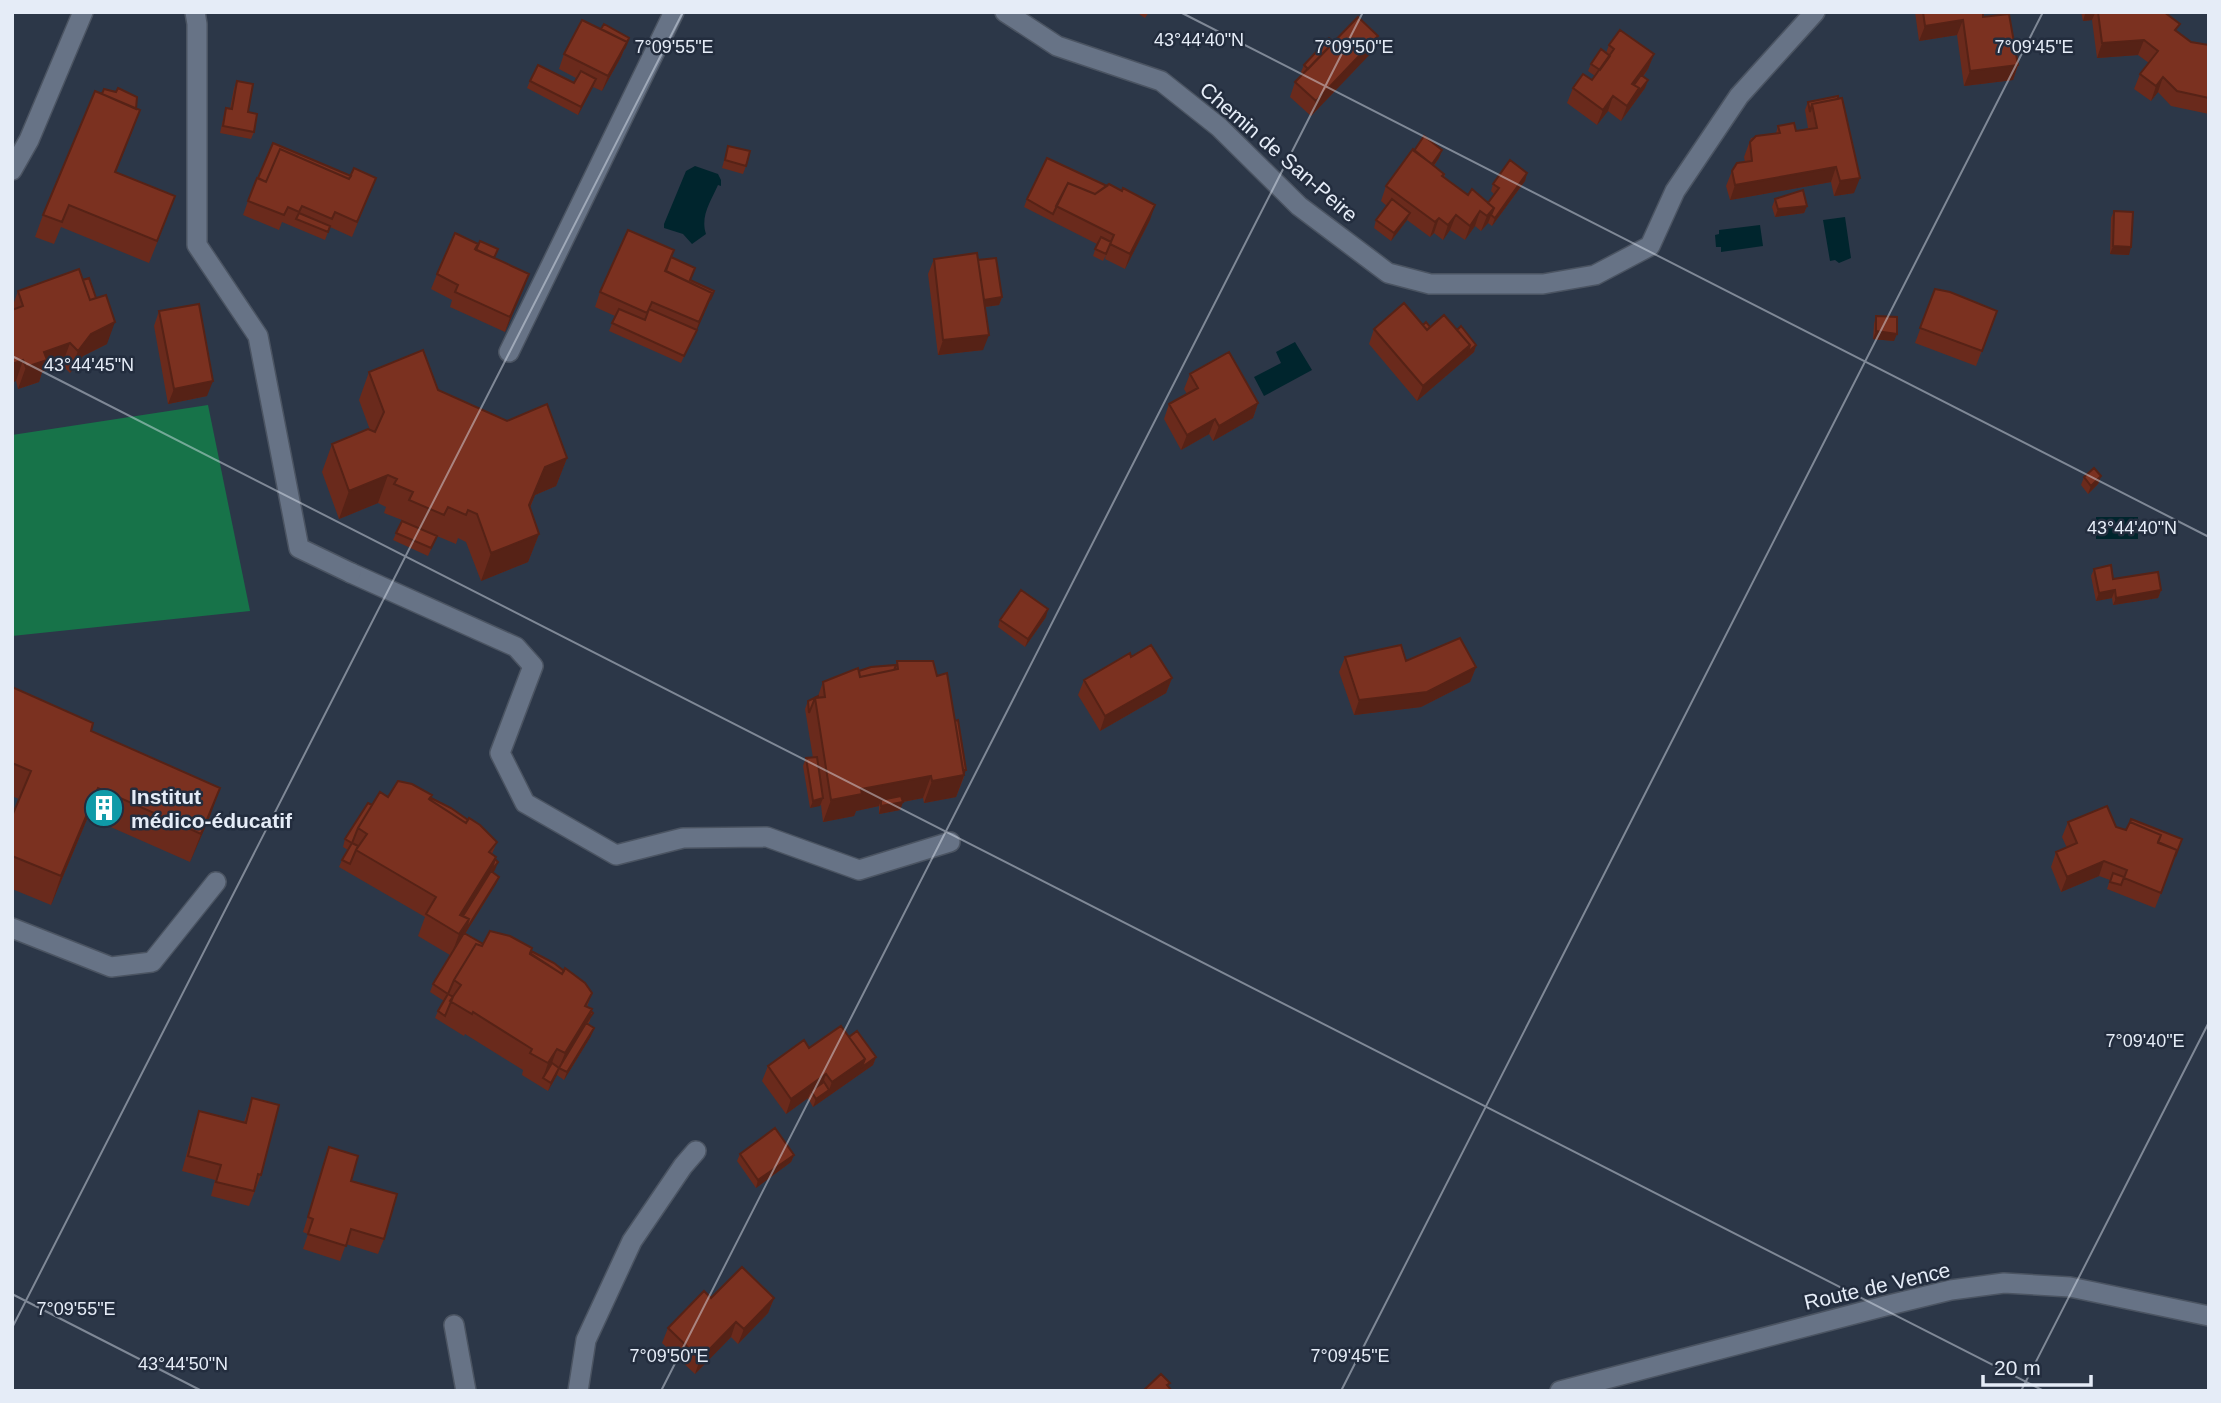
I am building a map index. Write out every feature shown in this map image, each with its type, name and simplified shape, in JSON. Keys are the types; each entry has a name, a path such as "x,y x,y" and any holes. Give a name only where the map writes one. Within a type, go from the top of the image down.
{"street":[{"path":"12,170 29,139 83,12"},
{"path":"195,12 197,245 258,336 299,548 516,648 533,666 500,753 525,803 616,855 683,838 767,837 859,870 950,842"},
{"path":"509,352 674,12"},
{"name":"Chemin de San-Peire","path":"1005,12 1057,46 1161,81 1219,127 1299,206 1388,273 1430,284 1543,284 1595,275 1650,246 1675,191 1739,96 1815,12"},
{"path":"12,928 111,967 152,962 216,882"},
{"path":"578,1391 586,1340 632,1241 696,1151"},
{"name":"Route de Vence","path":"1560,1391 1885,1306 1951,1290 2004,1283 2070,1287 2209,1316"},
{"path":"454,1325 467,1391"}],"green space":[{"path":"208,405 250,611 12,636 12,435"}],"shaded area":[{"path":"695,166 718,174 721,186 718,185 707,209 704,221 706,234 692,244 683,234 664,228 664,224 686,171"},
{"path":"1845,217 1851,258 1839,263 1830,261 1823,220"},
{"path":"1760,225 1763,246 1721,252 1721,247 1716,247 1715,235 1719,234 1719,230"},
{"path":"1295,342 1312,370 1264,396 1254,377 1281,363 1276,352"},
{"path":"2096,517 2138,517 2138,539 2096,539"}],"building":[{"path":"1923,12 1983,12 1983,17 2009,14 2018,65 1970,71 1963,20 1925,26"},
{"path":"2098,12 2164,12 2180,24 2175,30 2191,42 2209,45 2209,98 2177,91 2163,77 2156,86 2140,74 2158,51 2144,40 2102,43"},
{"path":"1358,17 1378,36 1316,101 1295,82"},
{"path":"582,20 627,42 608,76 564,54"},
{"path":"604,24 629,38 624,49 627,42 601,29"},
{"path":"1620,30 1654,54 1632,84 1639,88 1627,106 1613,96 1603,110 1573,88 1583,74 1592,80 1614,49 1609,45"},
{"path":"1329,38 1334,42 1308,69 1304,65"},
{"path":"1601,49 1610,56 1600,70 1591,64"},
{"path":"538,65 574,83 581,71 596,79 581,107 530,81"},
{"path":"1641,75 1648,80 1636,95 1639,88 1634,85"},
{"path":"237,81 253,84 248,112 257,114 254,132 223,126 226,108 232,109"},
{"path":"118,88 137,97 136,109 102,94 104,89 116,92"},
{"path":"95,91 140,110 115,172 175,196 157,241 69,205 62,222 43,215"},
{"path":"1838,96 1838,99 1812,104 1810,112 1808,102"},
{"path":"1842,98 1860,178 1840,181 1836,167 1735,185 1732,171 1737,163 1752,161 1750,142 1756,136 1780,133 1778,126 1794,123 1796,131 1817,128 1812,104"},
{"path":"1424,136 1442,150 1432,164 1414,151"},
{"path":"273,143 351,176 349,179 280,149 266,182 258,178"},
{"path":"728,146 750,151 746,166 725,160"},
{"path":"280,149 349,179 354,168 376,178 357,222 335,212 332,219 302,206 299,212 288,207 284,215 248,201 257,178 266,182"},
{"path":"1413,149 1444,174 1442,176 1468,195 1472,189 1494,208 1487,216 1480,211 1470,226 1456,215 1448,225 1439,218 1435,222 1386,186"},
{"path":"1047,158 1107,186 1095,194 1068,183 1053,214 1027,199"},
{"path":"1510,160 1527,173 1495,218 1491,215 1494,208 1488,203 1499,188 1493,184"},
{"path":"1068,183 1095,194 1109,184 1122,191 1123,188 1155,205 1130,254 1110,244 1114,235 1056,206"},
{"path":"1803,190 1807,206 1778,209 1775,199"},
{"path":"1392,199 1410,213 1394,233 1376,220"},
{"path":"2114,211 2133,212 2131,247 2113,246"},
{"path":"299,213 330,226 328,232 296,219"},
{"path":"628,230 674,250 665,271 712,293 699,322 652,302 647,313 600,292"},
{"path":"455,233 478,244 475,249 529,274 510,317 455,292 458,285 437,274"},
{"path":"1101,237 1111,242 1106,254 1095,249"},
{"path":"480,241 498,249 494,258 476,250"},
{"path":"977,253 989,335 943,340 934,259"},
{"path":"671,257 695,268 690,280 714,291 710,300 712,293 666,271"},
{"path":"996,258 1002,297 984,300 978,260"},
{"path":"79,269 90,300 106,295 115,322 91,334 78,351 70,343 44,352 47,360 26,367 23,360 12,364 12,310 23,306 18,291"},
{"path":"89,278 96,298 90,300 83,280"},
{"path":"1935,289 1950,292 1997,311 1982,351 1920,328"},
{"path":"1404,303 1427,330 1444,315 1470,345 1423,386 1374,329"},
{"path":"199,304 213,381 174,389 159,311"},
{"path":"619,309 645,320 649,309 697,330 684,356 612,323"},
{"path":"1876,316 1897,317 1897,334 1876,331"},
{"path":"1461,326 1476,345 1468,352 1470,345 1457,330"},
{"path":"423,350 438,390 507,421 547,404 567,458 545,467 529,505 539,534 491,553 477,514 468,510 466,515 448,507 444,515 409,500 413,492 394,484 397,479 388,475 349,491 332,444 368,429 375,432 384,412 369,372"},
{"path":"1229,352 1258,403 1219,426 1215,419 1187,435 1169,404 1198,388 1190,374"},
{"path":"2094,468 2101,476 2091,486 2084,477"},
{"path":"402,521 437,536 431,548 396,533"},
{"path":"2111,565 2113,579 2158,572 2161,590 2116,598 2115,590 2099,593 2094,569"},
{"path":"1021,590 1048,609 1028,639 1000,620"},
{"path":"1460,638 1476,667 1427,692 1359,700 1345,657 1401,645 1406,661"},
{"path":"1151,645 1172,678 1105,716 1084,680 1130,653 1131,657"},
{"path":"897,661 933,661 937,676 947,673 964,775 932,781 931,776 861,789 862,794 831,800 815,698 825,697 823,682 858,668 860,677 898,669"},
{"path":"896,665 894,670 860,677 859,671 871,667"},
{"name":"Institut médico-éducatif","path":"12,687 93,723 91,731 220,788 201,834 98,788 61,876 12,856 12,816 31,771 12,763"},
{"path":"818,696 815,698 809,713 808,701"},
{"path":"958,720 966,770 963,770 955,721"},
{"path":"817,757 823,798 813,801 806,758"},
{"path":"398,781 412,784 432,795 429,799 466,823 469,818 497,842 489,852 496,857 460,915 469,919 459,934 426,914 436,897 356,850 367,834 358,828 380,792 388,797"},
{"path":"901,796 903,802 881,806 881,800"},
{"path":"431,798 468,820 466,823 430,800"},
{"path":"368,803 372,805 352,843 345,839"},
{"path":"2107,806 2116,827 2126,830 2130,822 2161,835 2158,842 2177,850 2161,893 2124,878 2127,870 2104,861 2067,877 2056,852 2077,843 2068,822"},
{"path":"2131,819 2182,839 2175,857 2177,850 2158,843 2161,835 2130,822"},
{"path":"352,843 358,846 350,864 342,860"},
{"path":"491,871 499,877 464,933 469,919 463,916"},
{"path":"2113,873 2124,877 2121,885 2110,882"},
{"path":"490,931 510,936 532,948 530,953 562,974 565,968 585,983 592,993 585,1006 592,1009 565,1053 557,1049 548,1063 530,1053 532,1049 473,1012 472,1014 450,1001 461,985 454,980 476,944 482,946"},
{"path":"464,933 483,944 476,944 448,994 433,984"},
{"path":"531,951 554,963 564,971 562,974 530,954"},
{"path":"448,994 453,997 445,1016 438,1011"},
{"path":"586,1023 594,1028 567,1072 559,1068"},
{"path":"841,1026 865,1059 832,1082 826,1074 791,1099 768,1066 804,1040 809,1048"},
{"path":"857,1031 876,1057 862,1067 865,1059 849,1037"},
{"path":"552,1063 559,1068 551,1083 543,1078"},
{"path":"824,1082 829,1090 816,1099 811,1091"},
{"path":"252,1098 279,1105 261,1175 258,1174 254,1191 216,1182 221,1165 188,1156 199,1111 246,1123"},
{"path":"775,1128 794,1155 758,1180 740,1154"},
{"path":"329,1147 358,1156 351,1181 397,1194 384,1239 351,1229 346,1246 308,1234 313,1219 308,1217"},
{"path":"742,1267 774,1298 744,1329 736,1322 700,1359 668,1328 704,1291 711,1298"},
{"path":"1161,1374 1170,1383 1167,1385 1172,1391 1143,1391"}],"place":[{"name":"Institut médico-éducatif","path":"104,808"}]}
